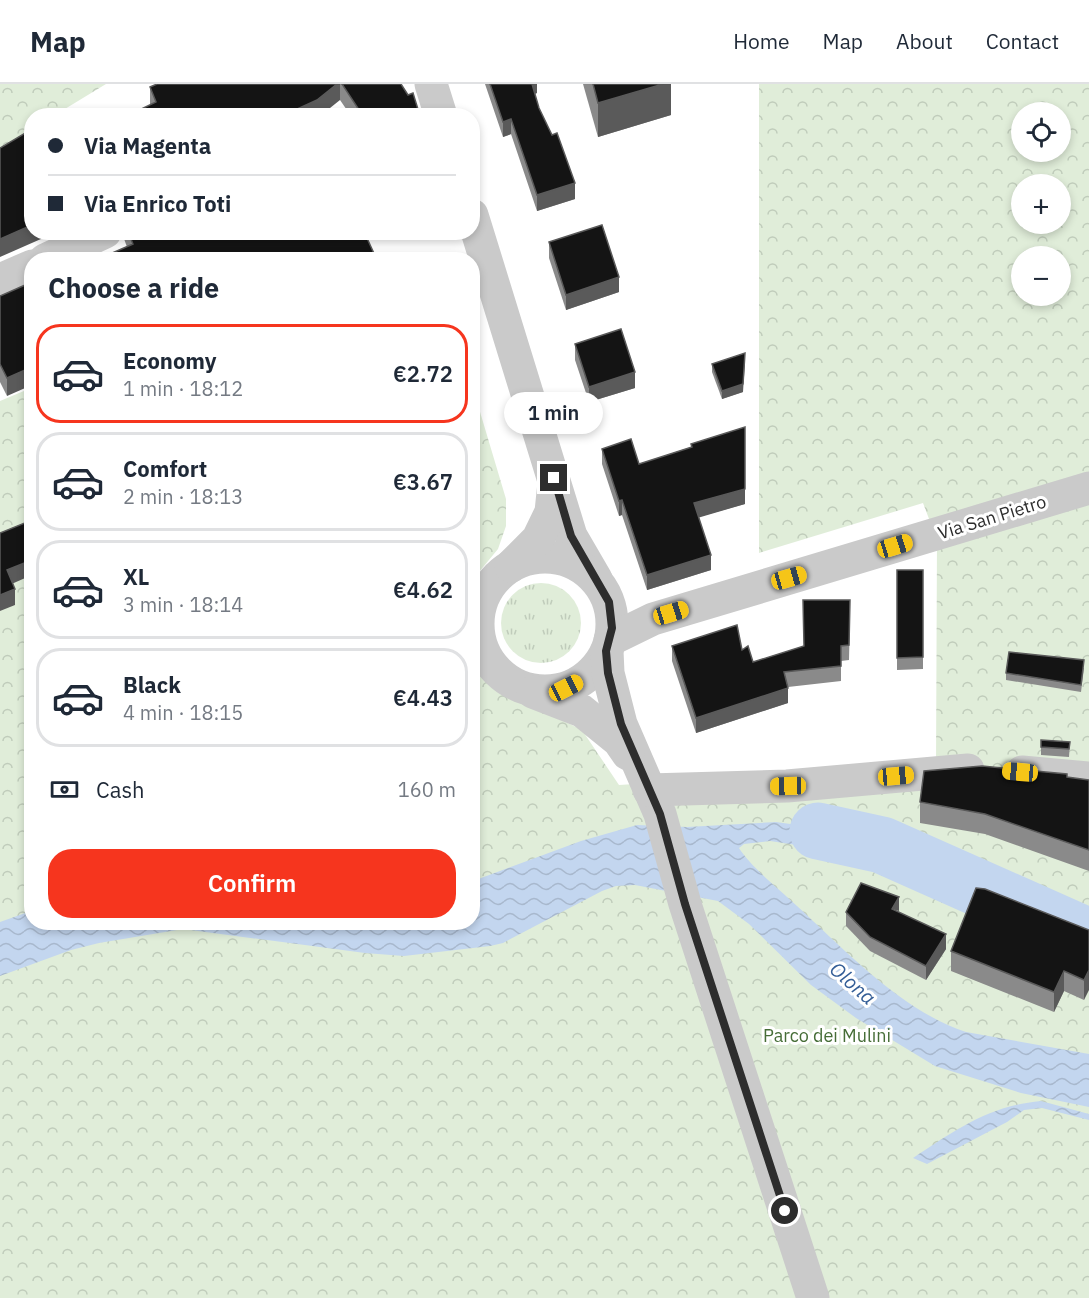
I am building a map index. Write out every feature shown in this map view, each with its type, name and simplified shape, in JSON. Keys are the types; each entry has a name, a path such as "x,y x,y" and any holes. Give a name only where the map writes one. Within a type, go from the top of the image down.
{"street":[{"path":"431,84 438,108"},
{"path":"62,252 88,240"},
{"path":"480,240 571,536 608,624 597,667 583,680 566,688 547,692 528,690"},
{"path":"0,280 24,270"},
{"path":"480,610 493,581 538,539 551,512 554,478"},
{"name":"Via San Pietro","path":"608,624 624,615 653,619 1089,488"},
{"path":"510,567 530,559 551,557 571,562 589,573 608,624 608,673 621,724 651,793 813,1298"},
{"path":"480,645 491,665 507,680 582,711 619,741 651,793"},
{"path":"651,793 788,786 982,768 1089,778"}],"green space":[{"path":"0,84 106,84 67,108 24,108 24,134 0,149"},
{"name":"Parco dei Mulini","path":"759,84 1089,84 1089,1298 0,1298 0,401 24,391 24,930 480,930 480,667 496,687 582,730 619,785 936,765 937,540 923,503 759,553"},
{"path":"480,412 506,499 506,526 498,549 480,571"},
{"path":"541,583 556,586 569,595 578,608 581,623 578,638 569,651 556,660 541,663 526,660 513,651 504,638 501,623 504,608 513,595 526,586"}],"water":[{"path":"776,822 863,834 957,878 1055,913 1048,934 985,909 960,902 862,855 770,841 744,844 739,848 758,870 855,960 919,1010 966,1032 1089,1054 1089,1107 1021,1093 935,1066 856,1018 811,985 749,924 718,901 635,885 616,886 602,891 503,943 404,956 191,930 480,930 480,878 581,841 637,825 687,827"},
{"path":"24,913 24,930 177,930 71,950 0,976 0,922"},
{"path":"1041,1101 1089,1114 1089,1120 1042,1108 1024,1110 1007,1122 927,1164 913,1158 973,1121 1005,1108"}],"building":[{"path":"157,84 337,84 317,100 300,108 144,108 156,102 150,87"},
{"path":"342,84 401,84 408,95 413,93 418,108 358,108"},
{"path":"490,84 532,84 539,108 552,135 557,133 575,183 537,195 511,119 503,122"},
{"path":"593,84 663,84 598,103"},
{"path":"24,134 24,228 0,239 0,148"},
{"path":"602,225 619,277 566,295 549,242"},
{"path":"131,240 368,240 373,252 114,252 133,244"},
{"path":"24,286 24,371 7,378 0,364 0,296"},
{"path":"621,329 635,372 589,387 575,344"},
{"path":"745,353 743,384 722,391 712,364"},
{"path":"745,427 745,489 694,503 711,555 647,575 602,449 631,439 639,464"},
{"path":"24,523 24,563 7,570 15,589 0,595 0,533"},
{"path":"897,570 923,570 923,657 897,658"},
{"path":"803,600 850,600 849,645 841,646 841,666 784,672 788,688 696,718 672,646 737,625 742,650 748,646 753,662 804,646"},
{"path":"1009,652 1084,660 1081,685 1006,673"},
{"path":"1041,740 1070,742 1069,749 1041,747"},
{"path":"982,766 1067,774 1067,777 1089,780 1089,850 985,814 920,802 924,771"},
{"path":"861,883 899,897 892,909 946,934 926,966 870,937 846,912"},
{"path":"976,888 985,889 1089,930 1089,970 1084,980 1064,971 1054,992 951,951"}],"waterway":[{"name":"Olona","path":"818,831 882,845 1089,937"}],"route":[{"path":"554,478 571,536 609,602 612,628 606,651 608,673 621,724 660,814 685,904 785,1211"}]}
